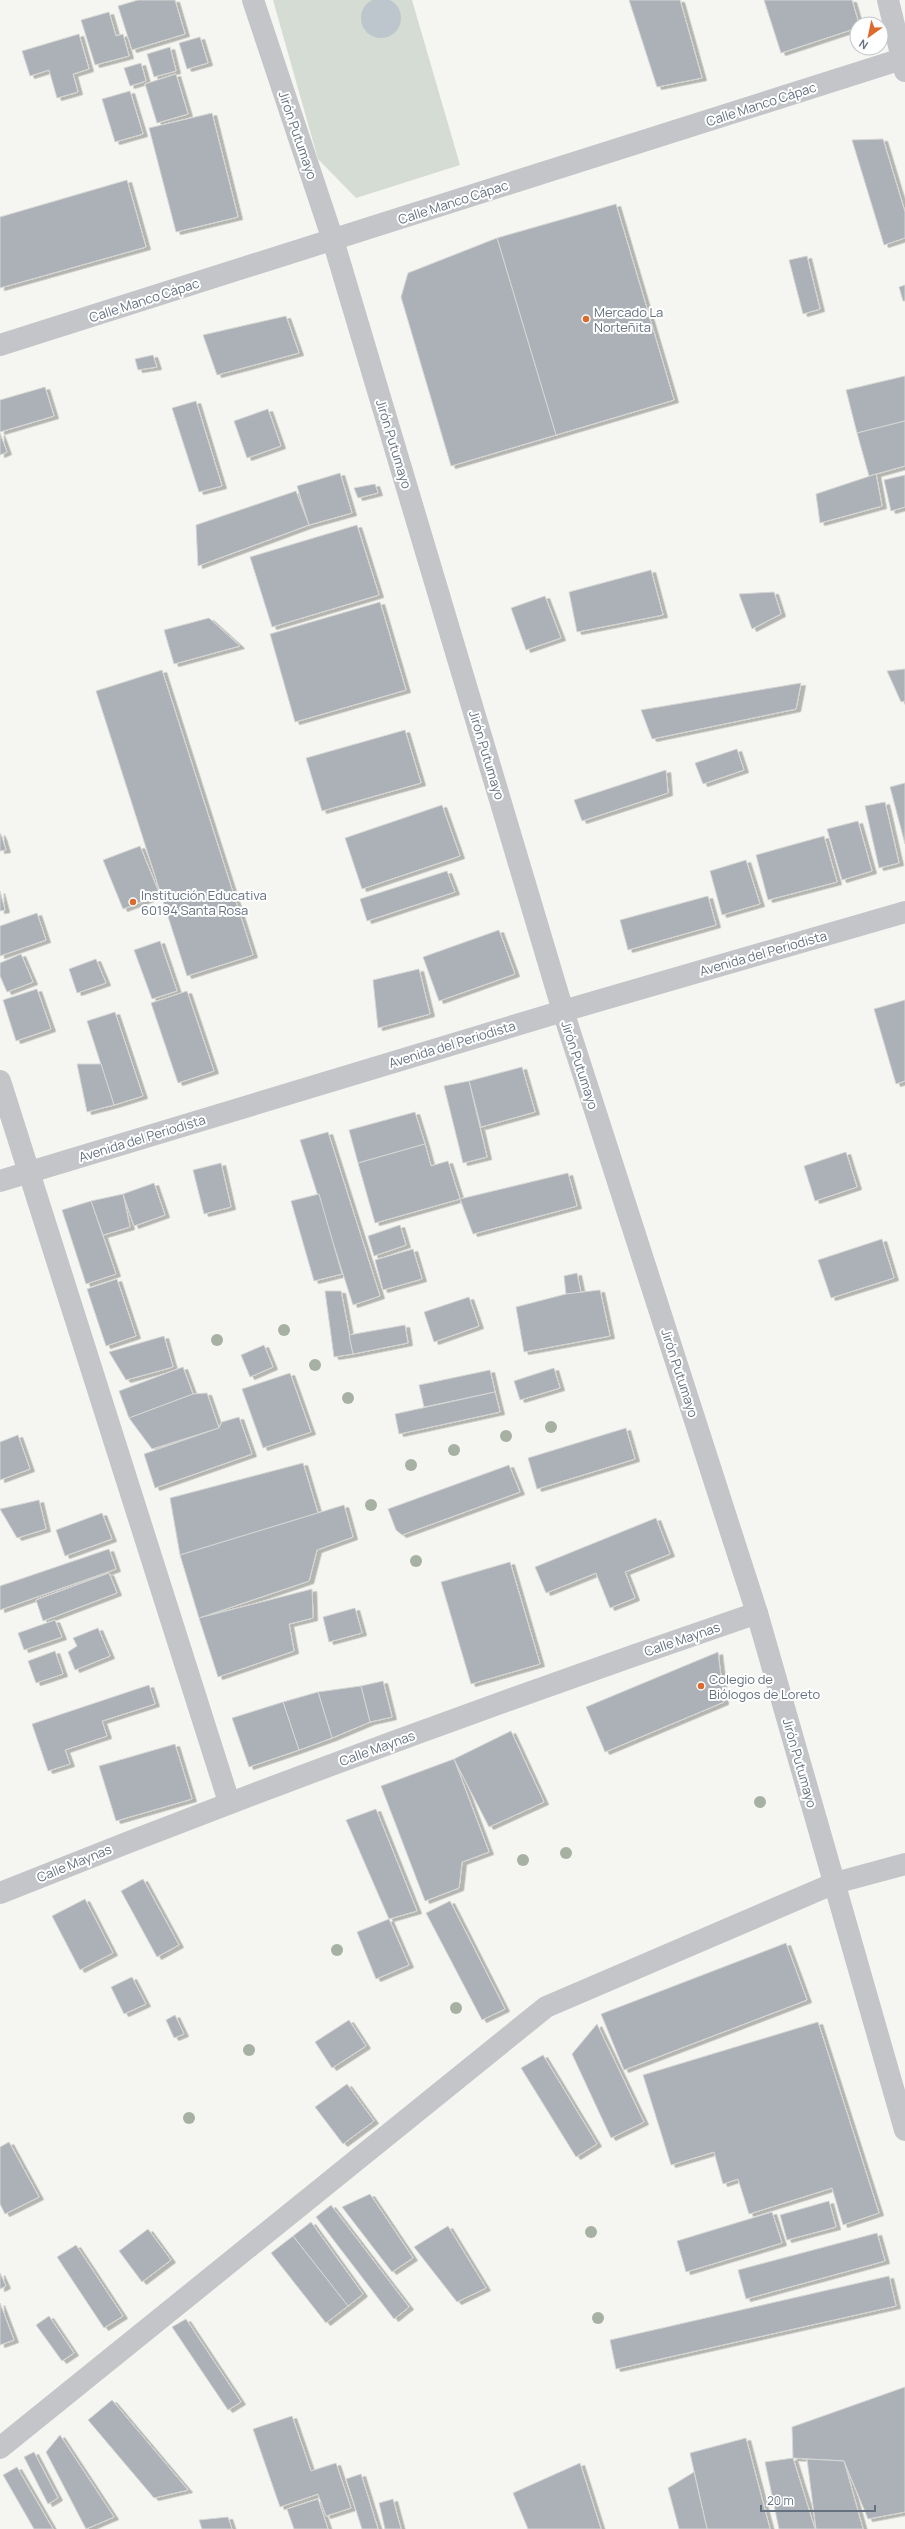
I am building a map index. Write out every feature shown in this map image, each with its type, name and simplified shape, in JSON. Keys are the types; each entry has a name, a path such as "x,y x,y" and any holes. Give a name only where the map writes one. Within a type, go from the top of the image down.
{"street":[{"name":"Jirón Putumayo","path":"253,0 333,240 563,1011 757,1613 905,2130"},
{"path":"888,0 904,63"},
{"name":"Calle Manco Cápac","path":"0,345 904,63"},
{"name":"Avenida del Periodista","path":"0,1181 563,1011 905,912"},
{"path":"0,1081 229,1802"},
{"name":"Calle Maynas","path":"0,1893 229,1802 578,1674 757,1613"},
{"path":"0,2448 546,2007 835,1883 905,1864"}],"shaded area":[{"path":"377,-2 385,-2 392,1 398,7 401,18 398,29 392,35 385,38 377,38 370,35 364,29 361,22 361,14 364,7 370,1"},
{"path":"273,0 412,0 460,165 356,198 318,159"}],"building":[{"path":"138,0 175,0 185,34 132,50 118,6"},
{"path":"629,0 680,0 702,78 657,87"},
{"path":"764,0 852,0 857,16 849,16 849,31 781,53"},
{"path":"109,12 116,36 123,34 129,56 95,65 81,20"},
{"path":"79,34 89,69 73,74 78,92 57,98 49,70 30,76 22,51"},
{"path":"200,37 208,63 187,69 179,43"},
{"path":"170,47 176,71 154,77 147,54"},
{"path":"141,63 146,81 130,86 124,68"},
{"path":"176,74 188,114 157,123 145,84"},
{"path":"130,91 143,134 115,142 102,99"},
{"path":"212,113 238,217 176,232 149,128"},
{"path":"883,139 905,212 905,238 884,245 852,140"},
{"path":"127,180 146,247 0,288 0,217"},
{"name":"Mercado La Norteñita","path":"616,204 674,400 556,435 497,238"},
{"path":"497,238 556,435 451,466 401,297 408,273"},
{"path":"807,256 820,309 803,314 789,260"},
{"path":"905,285 905,301 903,301 899,287"},
{"path":"286,316 299,353 217,375 203,335"},
{"path":"153,355 157,367 138,370 135,359"},
{"path":"905,376 905,421 857,433 846,390"},
{"path":"45,387 54,416 0,432 0,400"},
{"path":"196,401 222,486 199,492 172,408"},
{"path":"268,409 281,446 247,458 234,421"},
{"path":"905,421 905,466 869,476 857,433"},
{"path":"0,433 7,452 0,455"},
{"path":"340,473 352,513 309,525 297,486"},
{"path":"876,474 882,506 820,523 816,494"},
{"path":"905,475 905,507 891,511 884,480"},
{"path":"375,484 378,493 358,498 354,488"},
{"path":"296,491 309,525 198,566 196,525"},
{"path":"357,525 379,595 272,627 250,557"},
{"path":"651,570 663,615 577,632 569,592"},
{"path":"774,592 781,614 752,629 739,594"},
{"path":"545,596 561,638 526,650 511,608"},
{"path":"380,602 406,690 295,722 270,634"},
{"path":"209,618 240,646 174,664 164,630"},
{"path":"905,669 905,701 901,702 887,671"},
{"path":"162,670 253,955 187,976 96,691"},
{"path":"801,683 796,709 652,739 641,710"},
{"path":"405,730 421,783 322,811 306,758"},
{"path":"737,749 744,770 703,784 695,763"},
{"path":"666,770 668,793 582,821 574,800"},
{"path":"905,783 905,844 890,787"},
{"path":"885,802 899,863 879,868 865,806"},
{"path":"442,805 460,856 362,889 345,838"},
{"path":"858,821 872,871 842,880 827,829"},
{"path":"0,833 2,837 6,850 0,851"},
{"path":"824,836 837,882 768,900 756,855"},
{"path":"140,846 160,895 123,909 103,860"},
{"path":"746,860 760,904 722,915 710,871"},
{"path":"447,871 455,892 367,921 360,899"},
{"path":"0,891 5,910 0,911"},
{"path":"708,896 716,925 628,950 620,920"},
{"path":"37,913 46,940 0,956 0,926"},
{"path":"499,930 515,974 439,1001 423,957"},
{"path":"160,941 177,991 152,999 134,950"},
{"path":"21,954 33,982 7,992 0,976 0,963"},
{"path":"96,959 106,983 77,993 69,969"},
{"path":"419,969 430,1014 378,1028 373,980"},
{"path":"37,989 51,1029 16,1041 3,1000"},
{"path":"187,991 214,1071 178,1083 151,1003"},
{"path":"905,1000 905,1081 896,1084 874,1009"},
{"path":"115,1012 143,1096 114,1105 87,1021"},
{"path":"77,1064 101,1064 114,1105 87,1112"},
{"path":"522,1067 535,1112 481,1127 469,1081"},
{"path":"469,1081 487,1157 463,1163 444,1086"},
{"path":"415,1112 425,1144 358,1163 349,1130"},
{"path":"328,1132 380,1296 353,1305 300,1140"},
{"path":"425,1144 431,1166 448,1161 460,1199 375,1223 358,1163"},
{"path":"846,1152 857,1187 815,1201 804,1166"},
{"path":"221,1163 231,1207 204,1214 193,1170"},
{"path":"568,1173 577,1206 473,1234 460,1199"},
{"path":"154,1183 165,1215 134,1226 123,1194"},
{"path":"123,1194 130,1227 103,1235 91,1201"},
{"path":"319,1194 342,1274 314,1281 291,1201"},
{"path":"91,1201 116,1274 86,1284 62,1210"},
{"path":"400,1225 406,1245 374,1256 368,1236"},
{"path":"882,1239 894,1278 831,1298 818,1260"},
{"path":"413,1249 422,1279 383,1290 375,1260"},
{"path":"577,1273 581,1293 566,1294 564,1276"},
{"path":"117,1279 136,1336 106,1346 87,1289"},
{"path":"600,1290 610,1336 524,1352 516,1307 566,1294"},
{"path":"325,1291 341,1291 353,1354 334,1357"},
{"path":"469,1297 479,1326 434,1342 424,1312"},
{"path":"405,1325 408,1343 353,1354 349,1335"},
{"path":"164,1336 173,1367 126,1380 109,1352"},
{"path":"264,1345 273,1367 250,1377 241,1355"},
{"path":"183,1367 193,1394 129,1418 119,1391"},
{"path":"554,1368 560,1388 520,1400 514,1381"},
{"path":"490,1370 495,1392 424,1407 419,1385"},
{"path":"290,1373 311,1432 263,1448 242,1389"},
{"path":"495,1392 500,1412 399,1434 395,1414"},
{"path":"207,1393 219,1428 152,1449 129,1418 193,1394"},
{"path":"239,1417 252,1454 155,1488 144,1454 219,1428 222,1422"},
{"path":"626,1428 635,1459 537,1489 528,1458"},
{"path":"18,1435 30,1469 0,1480 0,1442"},
{"path":"303,1463 318,1513 180,1555 170,1498"},
{"path":"509,1465 520,1492 402,1535 396,1530 388,1509"},
{"path":"39,1500 46,1529 17,1538 0,1509"},
{"path":"344,1505 353,1537 317,1550 309,1581 199,1618 180,1555"},
{"path":"102,1513 112,1539 65,1556 56,1530"},
{"path":"656,1518 670,1554 625,1572 635,1598 610,1608 596,1573 546,1593 535,1567"},
{"path":"109,1549 116,1569 0,1610 0,1586"},
{"path":"510,1562 540,1664 471,1684 441,1582"},
{"path":"109,1573 117,1593 43,1621 36,1600"},
{"path":"312,1589 313,1618 289,1624 294,1651 218,1677 199,1618"},
{"path":"355,1608 362,1633 329,1642 323,1617"},
{"path":"55,1620 62,1637 24,1650 18,1633"},
{"path":"98,1628 110,1656 75,1670 68,1652 77,1646 73,1638"},
{"path":"55,1651 63,1674 36,1683 28,1661"},
{"path":"718,1652 724,1702 605,1752 586,1707"},
{"path":"383,1681 392,1717 370,1722 361,1686"},
{"path":"149,1685 155,1704 102,1721 107,1736 65,1750 70,1764 48,1771 32,1724"},
{"path":"361,1686 370,1722 332,1738 318,1692"},
{"path":"318,1692 332,1738 299,1750 283,1702"},
{"path":"283,1702 299,1750 249,1767 232,1718"},
{"path":"511,1731 544,1802 489,1827 454,1759"},
{"path":"175,1744 192,1799 116,1821 99,1766"},
{"path":"454,1759 489,1852 462,1862 459,1888 425,1901 381,1786"},
{"path":"376,1809 417,1911 389,1919 346,1820"},
{"path":"143,1879 179,1945 157,1957 121,1891"},
{"path":"85,1899 113,1953 80,1970 52,1916"},
{"path":"450,1901 505,2009 482,2020 426,1913"},
{"path":"389,1919 409,1965 376,1979 357,1932"},
{"path":"786,1943 807,2000 624,2070 601,2014"},
{"path":"132,1977 146,2004 124,2014 111,1987"},
{"path":"175,2015 184,2034 174,2038 166,2020"},
{"path":"349,2020 366,2046 332,2068 315,2042"},
{"path":"818,2022 879,2213 843,2225 832,2188 749,2214 738,2179 723,2184 714,2152 671,2165 643,2075"},
{"path":"597,2024 644,2122 611,2138 572,2054"},
{"path":"543,2055 597,2144 576,2157 521,2068"},
{"path":"347,2084 374,2121 343,2144 315,2107"},
{"path":"9,2142 39,2197 5,2214 0,2204 0,2147"},
{"path":"370,2194 413,2258 392,2272 342,2207"},
{"path":"829,2201 836,2227 787,2240 780,2215"},
{"path":"331,2205 409,2307 394,2319 316,2217"},
{"path":"772,2212 782,2243 686,2272 677,2241"},
{"path":"311,2222 363,2294 348,2306 293,2236"},
{"path":"448,2226 486,2288 457,2302 414,2247"},
{"path":"148,2229 171,2260 142,2282 119,2251"},
{"path":"877,2233 885,2261 746,2299 738,2270"},
{"path":"293,2236 348,2306 326,2323 271,2253"},
{"path":"76,2245 123,2316 104,2328 57,2257"},
{"path":"0,2273 6,2286 0,2289"},
{"path":"889,2276 896,2306 616,2369 610,2340"},
{"path":"0,2303 14,2340 0,2345"},
{"path":"49,2316 74,2353 62,2361 36,2325"},
{"path":"186,2319 241,2402 228,2410 172,2327"},
{"path":"905,2387 905,2512 868,2519 844,2461 793,2458 792,2427"},
{"path":"112,2400 188,2490 154,2498 88,2420"},
{"path":"292,2416 311,2471 336,2463 351,2508 326,2516 318,2494 280,2507 253,2429"},
{"path":"60,2435 114,2517 86,2529 46,2452"},
{"path":"746,2438 770,2529 707,2529 690,2453"},
{"path":"34,2452 58,2498 48,2504 24,2457"},
{"path":"793,2458 815,2529 779,2529 765,2462"},
{"path":"807,2459 844,2461 863,2529 816,2529"},
{"path":"580,2463 601,2529 528,2529 513,2493"},
{"path":"17,2467 53,2529 34,2529 3,2475"},
{"path":"694,2472 707,2529 679,2529 668,2488"},
{"path":"361,2474 378,2529 362,2529 346,2479"},
{"path":"318,2499 328,2529 294,2529 287,2509"},
{"path":"393,2499 401,2529 385,2529 379,2503"},
{"path":"228,2517 232,2529 202,2529 199,2520"}],"place":[{"name":"Mercado La Norteñita","path":"586,319"},
{"name":"Institución Educativa 60194 Santa Rosa","path":"133,902"},
{"name":"Colegio de Biólogos de Loreto","path":"701,1686"}]}
